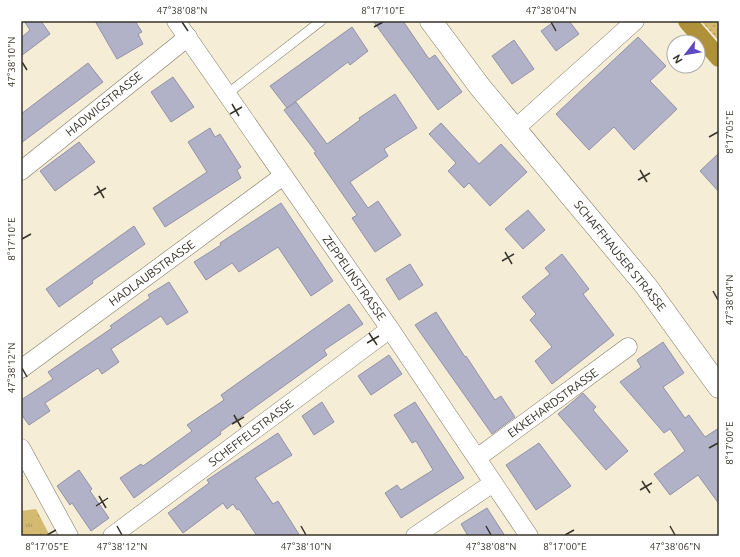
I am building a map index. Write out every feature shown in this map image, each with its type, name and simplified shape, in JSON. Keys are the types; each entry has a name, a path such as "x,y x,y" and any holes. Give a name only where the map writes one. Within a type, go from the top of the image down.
{"main road":[{"name":"SCHAFFHAUSER STRASSE","path":"431,21 480,87 516,128 646,286 719,387"}],"street":[{"name":"ZEPPELINSTRASSE","path":"176,21 390,329 529,536"},
{"path":"516,128 635,21"},
{"name":"HADWIGSTRASSE","path":"21,171 188,37"},
{"name":"HADLAUBSTRASSE","path":"21,369 283,176"},
{"name":"SCHEFFELSTRASSE","path":"112,536 390,329"},
{"name":"EKKEHARDSTRASSE","path":"477,458 628,347"},
{"path":"21,448 69,536"},
{"path":"416,536 493,483"}],"lane":[{"path":"227,94 321,21"}],"green space":[{"path":"701,21 719,21 719,41"},
{"path":"36,509 50,536 21,536 21,511"}],"building":[{"path":"24,21 41,21 50,34 21,56 21,38 30,30"},
{"path":"95,21 135,21 142,32 138,34 143,44 117,59"},
{"path":"373,21 403,21 429,59 435,55 462,92 438,110"},
{"path":"555,21 569,21 579,34 556,51 541,31"},
{"path":"352,27 368,51 350,65 348,62 287,108 270,86"},
{"path":"638,37 666,66 650,81 677,109 634,150 614,127 589,150 556,114"},
{"path":"514,40 534,69 512,84 492,56"},
{"path":"88,63 103,82 21,143 21,114"},
{"path":"173,77 194,107 171,122 151,92"},
{"path":"395,94 417,128 384,149 388,156 350,182 368,208 378,201 401,235 375,252 352,218 357,215 314,153 316,152 284,110 296,102 327,144 360,120 359,118"},
{"path":"441,123 479,164 501,144 527,172 490,206 469,183 464,188 448,171 456,163 429,134"},
{"path":"210,128 215,137 220,134 241,167 237,170 241,178 165,227 153,208 207,172 188,142"},
{"path":"79,142 95,162 55,191 40,171"},
{"path":"719,153 719,192 700,171"},
{"path":"281,203 333,281 311,296 278,247 239,272 232,263 206,280 194,262"},
{"path":"528,210 545,230 523,249 505,229"},
{"path":"134,226 145,244 92,281 93,283 59,307 46,289"},
{"path":"562,254 589,289 583,294 614,335 552,384 535,361 552,347 530,320 536,314 522,297 550,274 545,268"},
{"path":"410,264 423,285 399,300 386,279"},
{"path":"169,282 188,312 167,325 161,316 111,349 119,362 102,374 98,368 45,403 50,411 29,425 21,414 21,400 53,379 48,372 112,328 110,326 150,298 148,295"},
{"path":"349,304 363,324 324,350 327,355 220,432 221,434 134,498 120,478 141,464 143,466 192,431 187,425 224,400 221,395"},
{"path":"436,312 495,400 501,396 515,417 492,434 415,325"},
{"path":"663,342 684,373 663,387 685,418 689,415 705,437 719,428 719,504 698,475 670,495 654,474 685,451 670,429 664,433 620,382 641,367 637,360"},
{"path":"389,355 402,374 371,395 358,376"},
{"path":"583,393 596,407 593,410 628,451 606,470 558,414"},
{"path":"322,402 334,422 314,435 302,416"},
{"path":"415,402 464,478 401,518 385,493 397,485 401,490 433,470 416,441 412,443 394,415"},
{"path":"278,433 292,455 255,478 273,504 278,501 300,536 257,536 239,509 237,510 233,504 227,509 223,503 183,533 168,513 209,483 207,480"},
{"path":"539,443 571,486 536,510 506,465"},
{"path":"79,470 92,489 90,491 109,518 91,531 72,503 70,505 57,486"},
{"path":"487,508 505,536 468,536 461,524"}],"waterway":[{"path":"687,21 719,58"}]}
